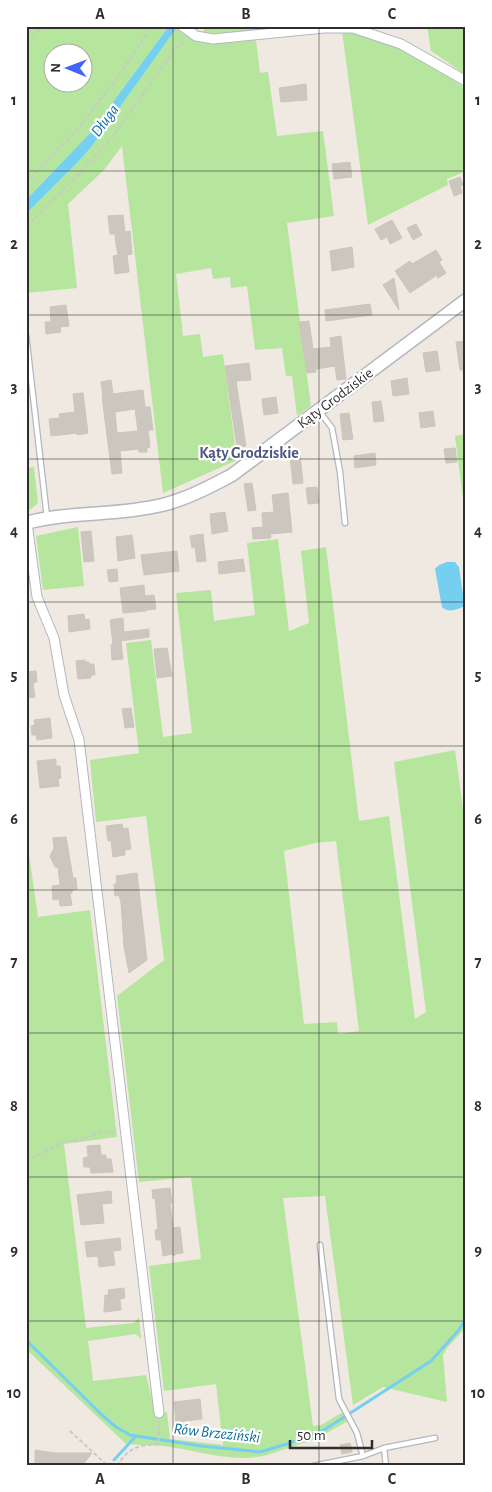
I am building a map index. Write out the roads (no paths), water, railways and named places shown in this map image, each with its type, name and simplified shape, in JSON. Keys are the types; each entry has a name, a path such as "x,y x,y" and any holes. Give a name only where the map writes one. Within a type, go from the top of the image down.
{"street":[{"path":"182,26 194,35 213,40 324,28 353,28 401,44 466,81"},
{"name":"Kąty Grodziskie","path":"26,523 46,518 129,511 161,506 179,500 232,475 466,300"},
{"path":"26,523 37,597 54,638 64,695 79,740 158,1413"}],"lane":[{"path":"26,335 46,518"},
{"path":"318,410 332,428 340,472 345,523"},
{"path":"320,1245 339,1399 356,1432 363,1456"},
{"path":"314,1466 363,1456 384,1448 435,1438"},
{"path":"384,1448 386,1466"}],"water":[{"name":"Długa","path":"169,26 178,26 92,146 26,214 26,200 91,132"},
{"path":"447,562 455,562 459,567 464,602 464,606 453,610 447,610 442,607 435,569"}],"waterway":[{"name":"Rów Brzeziński","path":"26,1340 103,1416 116,1427 130,1435 201,1446 260,1452 324,1430 431,1361 458,1331 466,1319"},
{"name":"Rów Brzeziński","path":"114,1460 136,1436"}],"district":[{"name":"Kąty Grodziskie","path":"249,452"}]}
